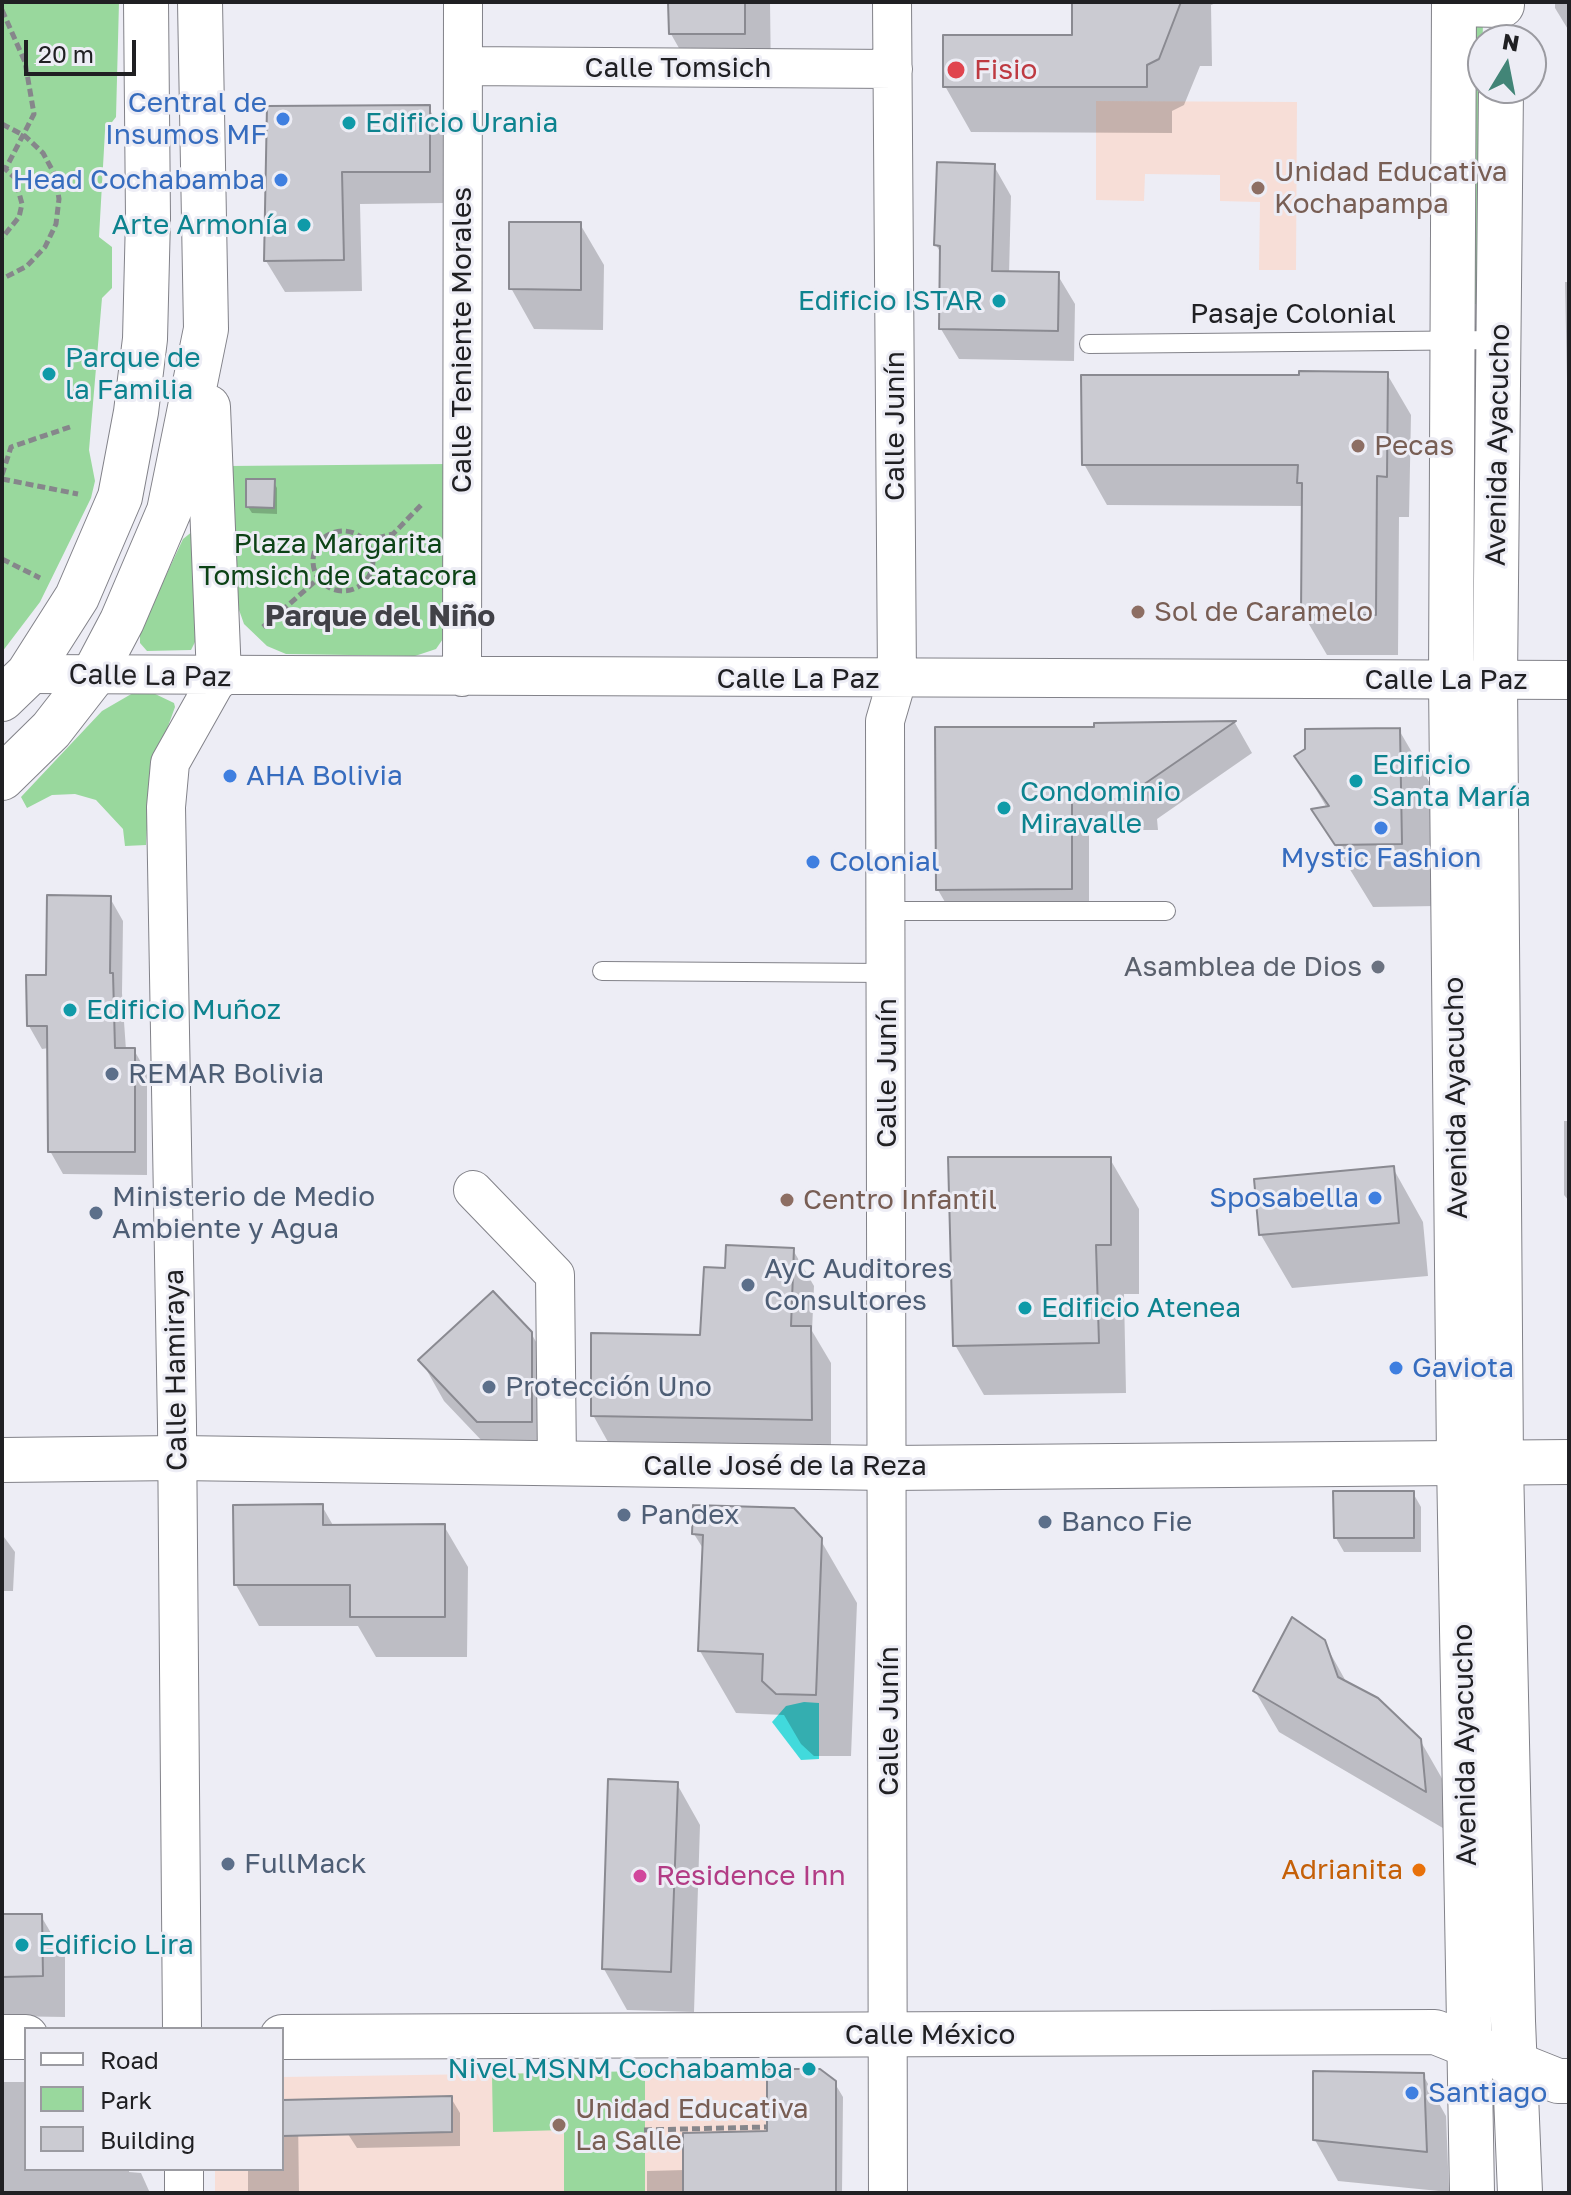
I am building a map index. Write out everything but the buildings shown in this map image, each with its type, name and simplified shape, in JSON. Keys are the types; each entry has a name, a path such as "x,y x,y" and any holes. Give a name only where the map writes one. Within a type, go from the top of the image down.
{"main road":[{"path":"15,687 77,597 118,505 136,412 145,339 148,218 146,2"},
{"path":"200,2 206,329 219,676"},
{"path":"1454,3 1502,16"},
{"name":"Avenida Ayacucho","path":"1454,3 1451,680 1455,1044 1516,2065 1520,2193"},
{"name":"Avenida Ayacucho","path":"1472,2193 1471,2049 1480,1462 1498,1044 1495,680 1501,104"},
{"path":"2,778 51,730 93,676 122,621 169,511 206,329"},
{"path":"1455,1044 1498,1044"},
{"name":"Calle José de la Reza","path":"2,1460 178,1458 889,1468 1569,1462"},
{"name":"Calle México","path":"284,2037 1435,2032 1471,2049 1558,2081 1569,2081"},
{"path":"2,2037 24,2037"}],"street":[{"name":"Calle Teniente Morales","path":"462,677 463,2"},
{"name":"Calle Junín","path":"888,2193 889,1468 885,721 897,680 892,2"},
{"name":"Calle Tomsich","path":"463,66 893,69"},
{"name":"Calle La Paz","path":"15,687 93,676 1569,680"},
{"name":"Calle Hamiraya","path":"182,2027 178,1458 166,807 170,763 219,676"},
{"path":"473,1190 555,1275 557,1464"},
{"path":"184,2171 184,2193"}],"lane":[{"name":"Pasaje Colonial","path":"1089,344 1499,340"},
{"path":"886,911 1166,911"},
{"path":"602,971 886,973"}],"path":[{"path":"2,10 28,75 34,114 25,136 4,167 15,178 22,204 19,217 2,238"},
{"path":"2,124 25,136 43,153 55,175 59,199 56,224 45,247 27,266 2,279"},
{"path":"70,427 11,447 2,477 78,494"},
{"path":"366,541 393,534 430,496"},
{"path":"349,531 366,541 371,550 373,569 362,585 344,591 334,589 319,578 313,560 320,541 329,534 349,531"},
{"path":"2,559 40,578"},
{"path":"263,627 319,578"},
{"path":"644,2130 767,2127"}],"shaded area":[{"name":"Unidad Educativa Kochapampa","path":"1096,101 1297,102 1296,270 1259,270 1260,202 1220,201 1220,175 1145,174 1144,201 1096,200"},
{"name":"Unidad Educativa La Salle","path":"820,2069 836,2081 835,2193 215,2193 215,2171 284,2171 284,2077"}],"green space":[{"name":"Parque de la Familia","path":"2,2 119,2 116,117 105,131 99,237 112,247 112,288 102,298 89,450 95,481 91,498 40,602 2,652"},
{"path":"1468,2 1483,2 1483,24 1468,24"},
{"path":"1467,104 1482,104 1481,304 1466,304"},
{"name":"Plaza Margarita Tomsich de Catacora","path":"447,464 447,633 436,649 415,656 286,654 267,646 244,624 238,607 229,466"},
{"path":"193,531 195,642 191,650 147,651 140,643 140,631 183,539"},
{"path":"151,692 174,703 175,707 150,776 146,845 125,846 123,829 96,800 75,794 52,795 27,808 21,797 102,711 133,693"},
{"path":"645,2071 645,2192 564,2193 564,2130 493,2132 492,2074"}],"water":[{"path":"819,1703 819,1759 801,1760 772,1722 786,1706"}],"place":[{"name":"Fisio","path":"956,70"},
{"name":"Central de Insumos MF","path":"283,119"},
{"name":"Edificio Urania","path":"349,123"},
{"name":"Head Cochabamba","path":"281,180"},
{"name":"Unidad Educativa Kochapampa","path":"1258,188"},
{"name":"Arte Armonía","path":"304,225"},
{"name":"Edificio ISTAR","path":"999,301"},
{"name":"Parque de la Familia","path":"49,374"},
{"name":"Pecas","path":"1358,446"},
{"name":"Sol de Caramelo","path":"1138,612"},
{"name":"AHA Bolivia","path":"230,776"},
{"name":"Edificio Santa María","path":"1356,781"},
{"name":"Condominio Miravalle","path":"1004,808"},
{"name":"Mystic Fashion","path":"1381,828"},
{"name":"Colonial","path":"813,862"},
{"name":"Asamblea de Dios","path":"1378,967"},
{"name":"Edificio Muñoz","path":"70,1010"},
{"name":"REMAR Bolivia","path":"112,1074"},
{"name":"Sposabella","path":"1375,1198"},
{"name":"Centro Infantil","path":"787,1200"},
{"name":"Ministerio de Medio Ambiente y Agua","path":"96,1213"},
{"name":"AyC Auditores Consultores","path":"748,1285"},
{"name":"Edificio Atenea","path":"1025,1308"},
{"name":"Gaviota","path":"1396,1368"},
{"name":"Protección Uno","path":"489,1387"},
{"name":"Pandex","path":"624,1515"},
{"name":"Banco Fie","path":"1045,1522"},
{"name":"FullMack","path":"228,1864"},
{"name":"Adrianita","path":"1419,1870"},
{"name":"Residence Inn","path":"640,1876"},
{"name":"Edificio Lira","path":"22,1945"},
{"name":"Nivel MSNM Cochabamba","path":"809,2069"},
{"name":"Santiago","path":"1412,2093"},
{"name":"Unidad Educativa La Salle","path":"559,2125"}],"district":[{"name":"Parque del Niño","path":"380,616"}]}
